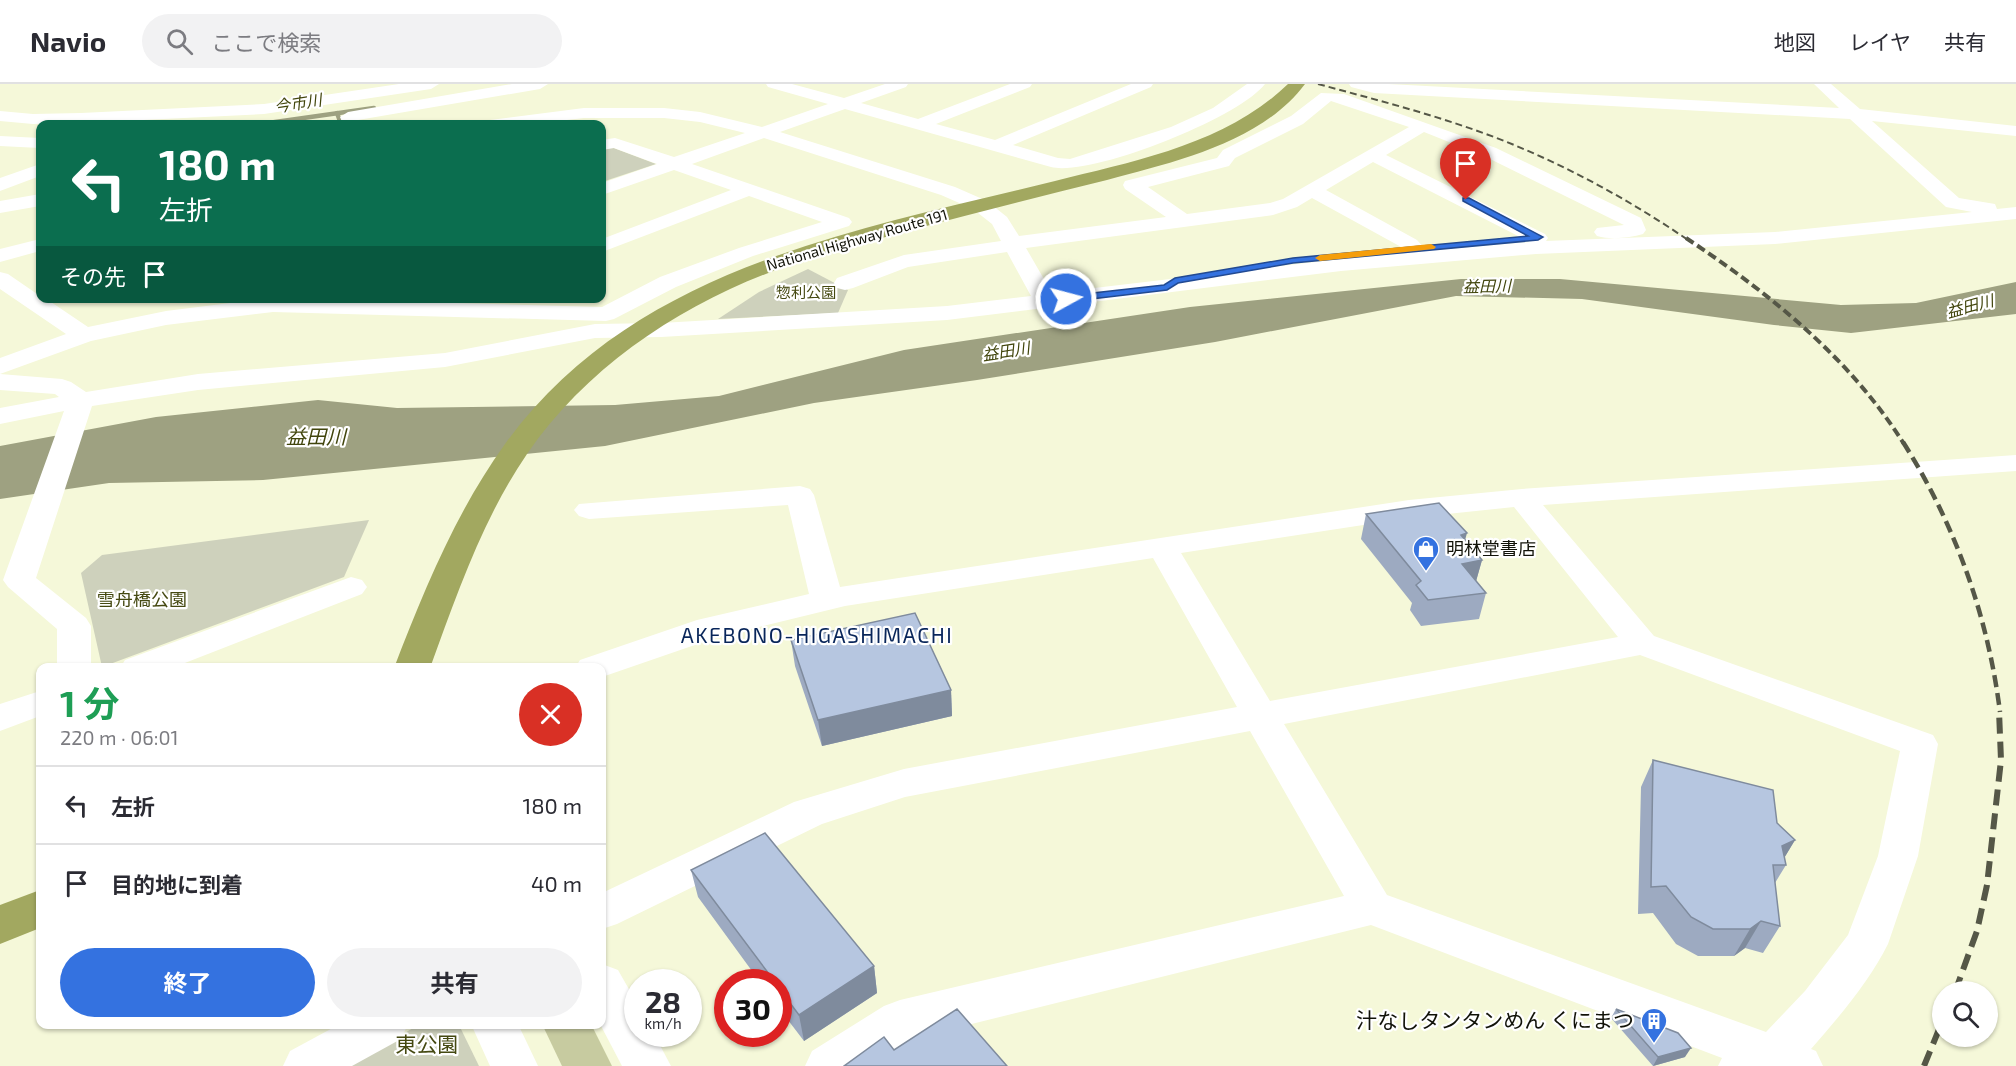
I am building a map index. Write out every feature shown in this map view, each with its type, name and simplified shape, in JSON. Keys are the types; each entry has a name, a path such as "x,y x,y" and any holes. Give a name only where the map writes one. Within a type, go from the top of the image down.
{"highway":[{"name":"National Highway Route 191","path":"414,663 444,587 482,504 516,449 554,401 591,367 638,331 699,296 766,266 820,248 1134,167 1192,149 1244,126 1278,104 1297,84"},
{"path":"0,925 36,910"}],"main road":[{"path":"568,1029 587,1066"}],"street":[{"path":"0,116 33,119 264,109 431,84"},
{"path":"353,120 496,88 540,84"},
{"path":"780,84 1057,163 1088,160 1197,124 1237,102 1257,84"},
{"path":"606,188 900,84"},
{"path":"921,124 1024,84"},
{"path":"999,145 1145,84"},
{"path":"1357,84 1374,88 1856,114 2016,131"},
{"path":"1822,84 1953,203 1974,207 2016,208"},
{"path":"1167,288 1175,281 1293,260 1636,230 1634,222 1490,152 1423,126 1327,96 1298,120 1229,154 1223,162 1132,185 1164,205 1183,221"},
{"path":"528,120 584,113 654,112 700,117 763,132 948,191 980,205 1000,221 1046,302"},
{"path":"153,120 165,114"},
{"path":"845,283 904,261 1004,247 1013,243 1273,209 1310,191 1423,126"},
{"path":"0,141 36,143"},
{"path":"370,303 458,304 606,314 668,282 842,222 615,143 606,144"},
{"path":"1373,155 1538,237"},
{"path":"0,186 36,172"},
{"path":"606,244 748,190"},
{"path":"1310,191 1410,244 1414,249"},
{"path":"0,207 36,201"},
{"path":"0,416 78,406 198,382 445,360 595,331 638,331 947,313 1341,265 1536,248 1775,238 2016,213"},
{"path":"0,256 36,246"},
{"path":"0,279 35,297"},
{"path":"43,303 84,335"},
{"path":"0,367 84,335 166,318 274,303"},
{"path":"0,382 62,387 78,406"},
{"path":"74,663 74,626 19,580 17,568 78,406"},
{"path":"606,663 709,628 827,600 1409,509 1522,498 2016,464"},
{"path":"589,510 800,495 827,600"},
{"path":"1522,498 1642,644"},
{"path":"1162,547 1372,907"},
{"path":"150,663 351,587"},
{"path":"606,910 808,813 904,783 1642,644 1920,744 1898,856 1866,944 1821,1005 1772,1063 1372,907 900,1021 829,1066"},
{"path":"0,718 36,704"},
{"path":"606,991 647,1066"},
{"path":"307,1066 376,1029"},
{"path":"496,1029 514,1066"}],"green space":[{"path":"611,147 656,164 606,181 606,148"},
{"name":"惣利公園","path":"808,269 848,290 838,313 718,319 759,292"},
{"name":"雪舟橋公園","path":"369,520 344,577 113,663 101,663 81,573 102,555"},
{"name":"東公園","path":"411,1029 461,1029 479,1066 348,1066"}],"water":[{"name":"益田川","path":"1461,279 1560,279 1841,305 1916,303 2016,282 2016,314 1851,333 1582,299 1456,296 1215,342 814,403 605,446 263,480 109,483 0,499 0,446 156,417 318,400 397,408 615,405 719,396 904,350 1190,307"}],"building":[{"path":"1439,503 1467,533 1461,535 1482,560 1462,564 1486,593 1428,600 1416,585 1421,581 1366,514"},
{"path":"915,613 951,690 818,720 791,640"},
{"path":"1653,760 1773,790 1777,823 1795,840 1782,846 1786,865 1773,865 1780,926 1761,921 1750,929 1713,929 1691,917 1666,886 1651,887"},
{"path":"765,833 874,966 799,1015 792,1006 792,969 765,969 691,870"},
{"path":"957,1009 1007,1066 844,1066 884,1037 894,1050"},
{"path":"1616,1009 1678,1033 1691,1048 1658,1057"}],"waterway":[{"name":"今市川","path":"337,113 374,108"},
{"name":"今市川","path":"289,120 337,113"},
{"path":"337,113 340,120"}],"railway":[{"path":"1318,84 1428,115 1519,147 1594,183 1642,210 1688,240"},
{"path":"1686,238 1747,281 1806,329 1859,383 1904,444"},
{"path":"1903,442 1938,505 1967,572 1987,641 2000,712"},
{"path":"1959,981 1977,931 1987,885 2001,760 1999,711"},
{"path":"1924,1066 1932,1046"}],"slow traffic":[{"path":"1320,258 1431,247"}],"place":[{"name":"明林堂書店","path":"1426,572"},
{"name":"汁なしタンタンめん くにまつ","path":"1654,1044"}],"district":[{"name":"AKEBONO-HIGASHIMACHI","path":"817,636"}],"route":[{"path":"1066,299 1167,288 1175,281 1293,260 1538,237 1466,200"}]}
